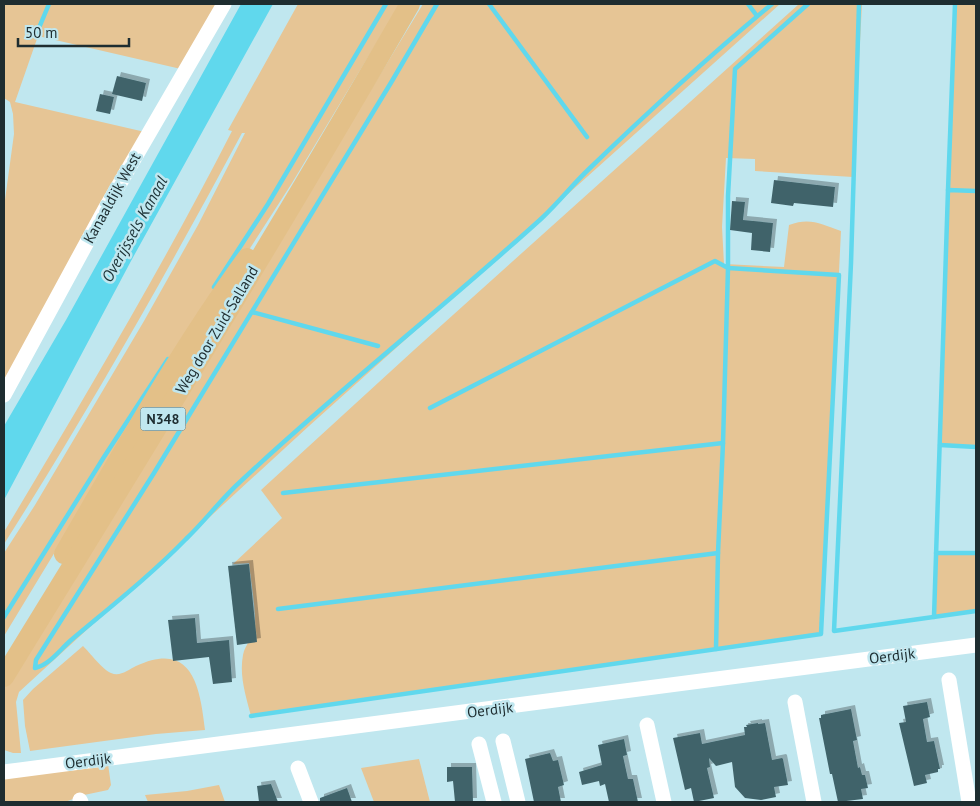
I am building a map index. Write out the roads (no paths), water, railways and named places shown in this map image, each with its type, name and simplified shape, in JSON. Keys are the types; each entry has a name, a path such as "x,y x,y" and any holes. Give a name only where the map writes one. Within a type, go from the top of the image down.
{"main road":[{"name":"Weg door Zuid-Salland","path":"4,678 211,342 320,160 410,4"},
{"name":"Weg door Zuid-Salland","path":"4,654 50,580 188,344 224,290 320,160"}],"street":[{"name":"Kanaaldijk West","path":"4,396 105,209 224,4"},
{"name":"Oerdijk","path":"4,772 976,645"},
{"path":"949,680 969,802"},
{"path":"795,702 814,802"},
{"path":"647,725 664,802"},
{"path":"503,741 518,802"},
{"path":"479,744 494,802"},
{"path":"298,768 311,802"}],"water":[{"name":"Overijssels Kanaal","path":"241,4 273,4 131,261 4,500 4,426 66,320"}],"waterway":[{"path":"36,35 49,4"},
{"path":"214,287 268,204 386,4"},
{"path":"437,4 154,473 36,660 35,668 49,661 158,566 234,488 278,447 542,218 634,126 772,4"},
{"path":"489,4 587,137"},
{"path":"748,4 757,16"},
{"path":"251,716 821,634 839,275 728,268 728,196 735,69 808,4"},
{"path":"859,4 851,263 834,631 976,611"},
{"path":"948,190 955,4"},
{"path":"934,617 948,190 976,191"},
{"path":"430,408 715,261 728,268 716,649"},
{"path":"252,312 378,346"},
{"path":"4,617 168,359"},
{"path":"283,493 723,443"},
{"path":"940,445 976,447"},
{"path":"278,609 718,553"},
{"path":"936,553 976,553"}]}
